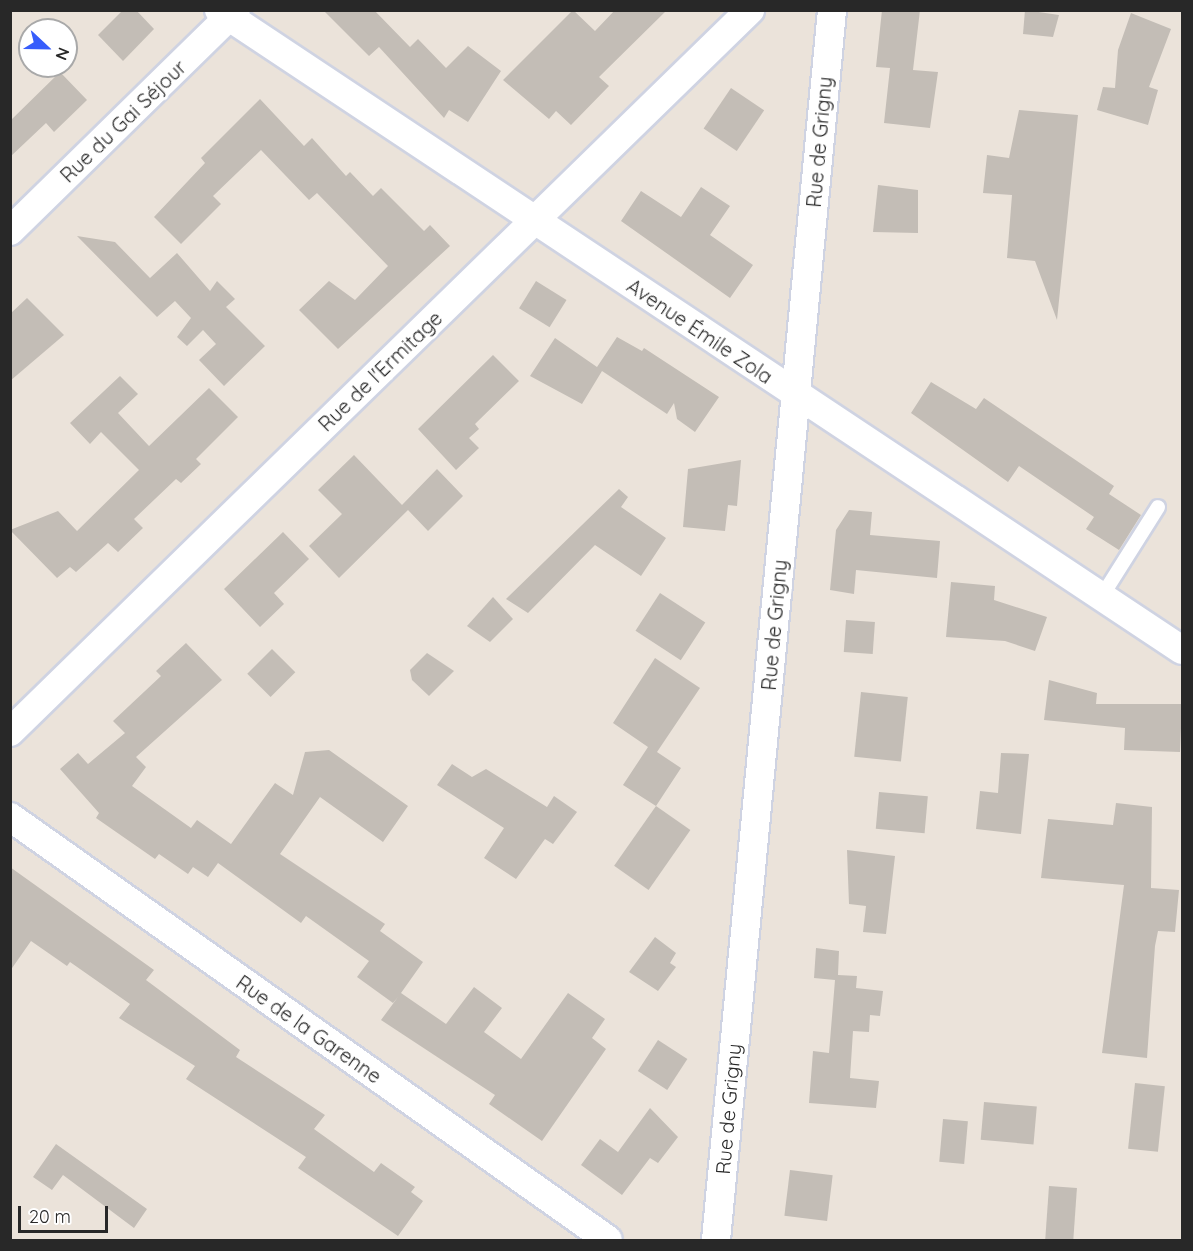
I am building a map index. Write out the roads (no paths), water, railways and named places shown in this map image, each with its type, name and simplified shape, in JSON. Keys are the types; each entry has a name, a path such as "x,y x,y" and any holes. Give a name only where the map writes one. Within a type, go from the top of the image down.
{"street":[{"name":"Rue de l'Ermitage","path":"10,732 750,10"},
{"name":"Rue de Grigny","path":"716,1240 832,10"},
{"name":"Avenue Émile Zola","path":"228,13 533,220 1182,650"},
{"name":"Rue du Gai Séjour","path":"10,231 228,13"},
{"name":"Rue de la Garenne","path":"10,817 608,1240"}],"lane":[{"path":"1102,596 1158,507"}]}
